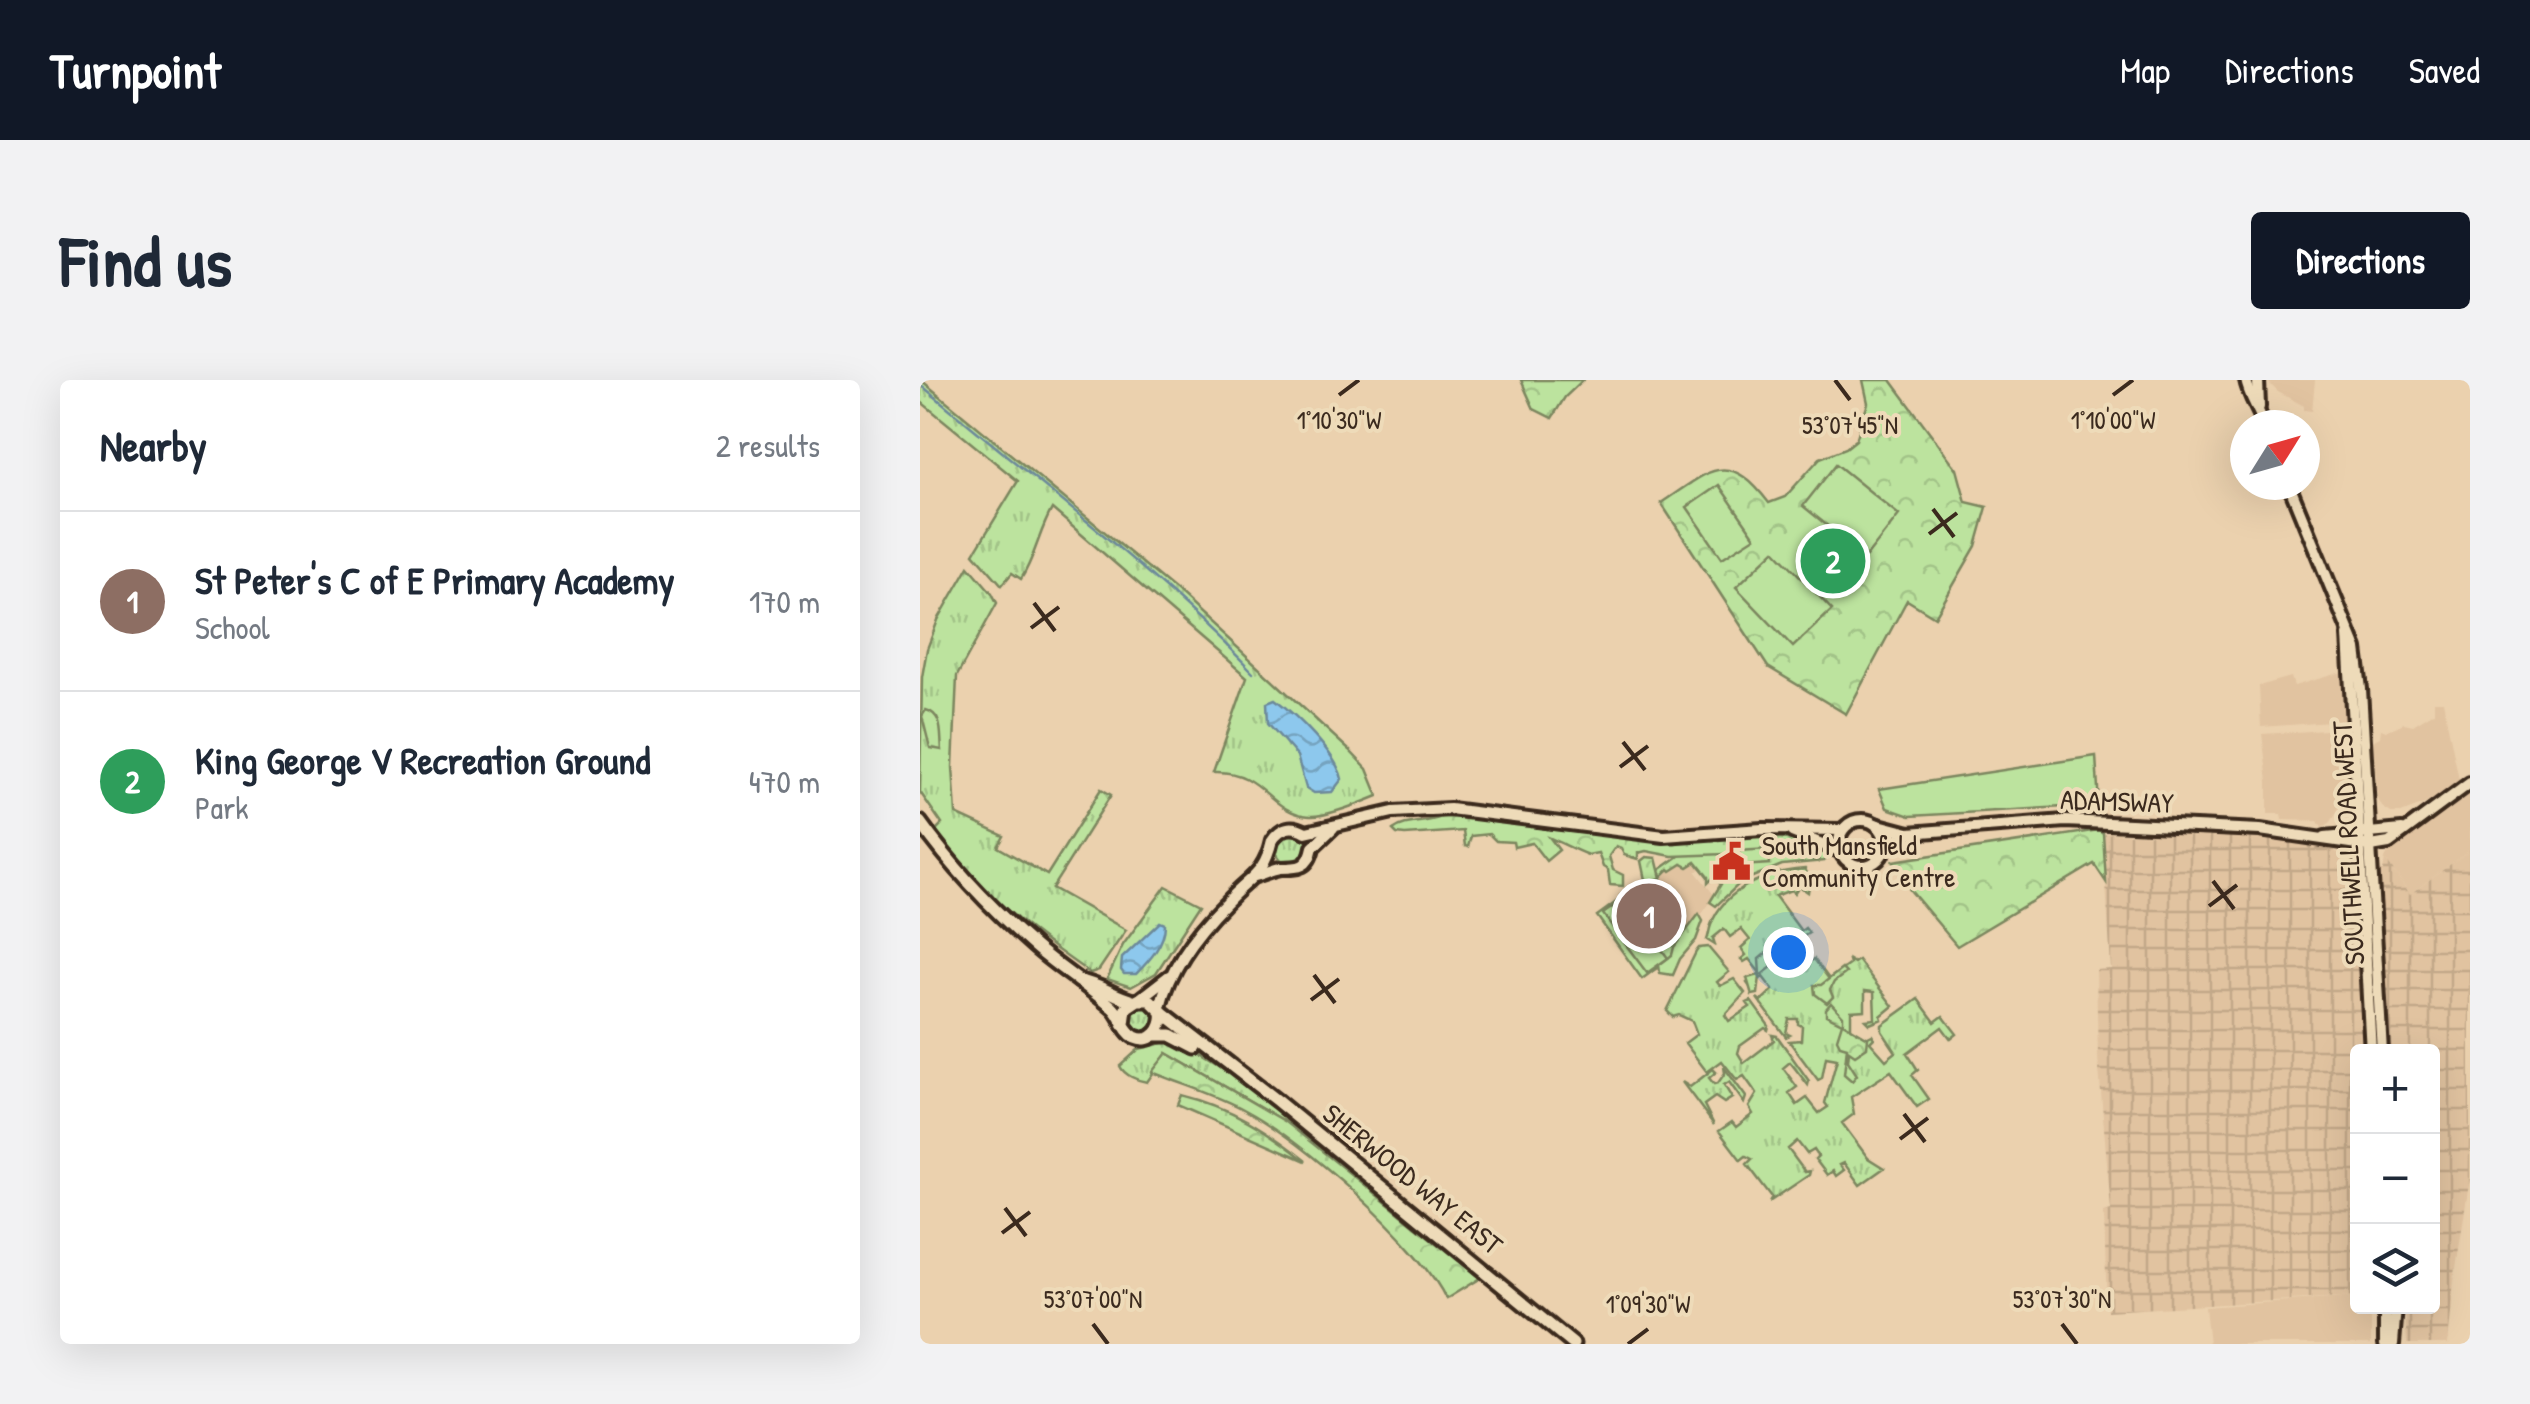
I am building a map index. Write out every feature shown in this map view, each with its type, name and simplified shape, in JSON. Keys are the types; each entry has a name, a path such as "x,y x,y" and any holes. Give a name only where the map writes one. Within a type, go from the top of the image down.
{"highway":[{"path":"920,822 991,905 1033,945 1079,981 1111,1006 1135,1037 1154,1036 1162,1025 1161,1010 1150,1000 1113,995 1094,983 1079,981"},
{"path":"1124,1024 1124,1014 1135,1000"},
{"name":"SHERWOOD WAY EAST","path":"1161,1010 1277,1100 1573,1344"},
{"name":"SHERWOOD WAY EAST","path":"1154,1036 1178,1038 1218,1057"}],"main road":[{"path":"2246,380 2249,395 2258,408"},
{"path":"2258,380 2258,408"},
{"name":"SOUTHWELL ROAD WEST","path":"2295,500 2356,650 2367,779 2363,908 2371,1044"},
{"name":"SOUTHWELL ROAD WEST","path":"2348,634 2357,812 2372,871 2382,1044"},
{"path":"2372,871 2403,830 2470,783"},
{"path":"1135,1000 1170,975 1208,922 1255,876 1271,854 1272,840 1284,828 1306,832 1393,812 1450,809 1664,836 1762,829 1842,830 1859,820 1875,824 1883,834 1885,846 1878,860 1854,866 1840,850 1791,831"},
{"path":"2329,836 2347,826 2357,812"},
{"name":"ADAMSWAY","path":"1875,824 1909,832 2065,820 2365,840"},
{"path":"1313,847 1334,828"},
{"path":"1840,850 1842,830"},
{"path":"2365,840 2403,830"},
{"path":"1255,876 1304,866 1313,847 1306,832"},
{"name":"ADAMSWAY","path":"1885,846 1909,832"},
{"path":"2365,840 2394,839"},
{"path":"1271,854 1282,868"},
{"path":"1161,1010 1170,975"},
{"path":"2385,1314 2385,1344"},
{"path":"2392,1344 2395,1314"}],"shaded area":[{"path":"2266,380 2315,380 2312,410 2304,410 2304,406 2278,392"},
{"path":"2342,672 2345,721 2261,727 2259,686 2291,677 2294,686"},
{"path":"2434,701 2443,701 2459,780 2432,801 2391,813 2378,799 2372,741 2380,737 2381,729 2386,731 2404,723 2413,725 2434,712"},
{"path":"2343,729 2344,798 2331,822 2322,828 2318,821 2282,820 2281,814 2268,814 2262,734"},
{"path":"2470,793 2470,850 2410,894 2385,859 2389,852"},
{"path":"2103,833 2243,837 2329,848 2342,855 2351,872 2383,871 2385,859 2410,894 2470,850 2470,1178 2448,1344 2407,1344 2405,1314 2440,1314 2440,1044 2350,1044 2350,1296 2107,1311 2104,1212 2111,1210 2098,1057 2096,970 2111,969"},
{"path":"1683,853 1706,864 1696,872 1715,896 1688,933 1666,975 1655,970 1642,979 1597,916"},
{"path":"2350,1297 2350,1314 2371,1314 2371,1344 2209,1344 2205,1307"}],"green space":[{"path":"921,380 1175,590 1349,750 1367,769 1378,796 1335,812 1310,816 1284,808 1244,778 1214,772 1247,677 1052,509 1021,579 1012,573 1002,585 974,553 1018,481 920,401"},
{"path":"1521,380 1583,380 1565,397 1552,418 1534,409"},
{"path":"1863,380 1891,380 1957,469 1966,502 1987,507 1976,546 1935,617 1907,600 1846,714 1768,667 1661,503 1717,470 1741,475 1769,503 1785,497 1820,458 1856,440 1868,403"},
{"path":"1836,464 1899,515 1866,557 1803,506"},
{"path":"1719,485 1755,537 1722,558 1687,507"},
{"path":"1775,550 1832,610 1793,647 1736,587"},
{"path":"969,566 997,603 957,676 953,767 956,814 1004,836 998,847 1047,875 1101,789 1111,795 1052,888 1126,930 1099,970 1090,973 1026,926 968,871 936,830 942,824 920,792 922,677 927,649 938,620"},
{"path":"926,710 938,721 942,750 930,748 922,716"},
{"path":"2096,756 2099,805 1910,816 1887,808 1879,789"},
{"path":"1441,817 1650,838 1788,839 1805,843 1816,851 1818,862 1809,858 1788,859 1782,852 1672,856 1646,851 1638,853 1638,859 1624,855 1616,846 1609,856 1613,870 1623,875 1623,886 1610,885 1608,870 1598,853 1588,855 1550,838 1559,850 1546,861 1532,843 1514,847 1513,842 1496,841 1489,834 1471,836 1468,847 1463,831 1405,835 1393,830"},
{"path":"1558,826 1642,837 1766,833 1813,843 1832,855 1824,861 1782,865 1745,880 1738,875 1739,884 1716,906 1710,902 1721,884 1713,878 1708,883 1696,862 1669,869 1662,876 1658,871 1682,854 1557,833"},
{"path":"2099,830 2103,833 2106,882 2094,864 1957,946 1910,890 1893,861"},
{"path":"1292,832 1303,837 1308,848 1303,859 1292,864 1281,859 1276,848 1281,837"},
{"path":"1769,849 1770,864 1740,866 1739,851"},
{"path":"1656,858 1661,878 1649,882 1646,891 1635,895 1631,903 1620,901 1620,896 1645,880 1641,861"},
{"path":"1805,869 1810,879 1808,892 1799,886 1794,893 1791,890 1775,896 1801,931 1805,928 1809,933 1796,941 1786,935 1782,938 1790,950 1795,947 1805,960 1804,966 1814,959 1829,979 1850,964 1849,960 1858,960 1893,1006 1882,1019 1870,1024 1866,1020 1875,1019 1874,992 1865,991 1865,1010 1851,1011 1851,1028 1860,1041 1872,1035 1870,1042 1886,1060 1896,1052 1882,1025 1918,999 1935,1022 1943,1016 1957,1034 1951,1039 1942,1027 1907,1053 1918,1070 1912,1075 1929,1099 1917,1107 1891,1071 1851,1097 1854,1114 1842,1123 1868,1158 1884,1168 1860,1185 1844,1163 1840,1165 1844,1170 1836,1176 1833,1171 1827,1175 1815,1159 1818,1156 1814,1150 1807,1154 1797,1141 1788,1149 1805,1172 1810,1171 1809,1175 1769,1202 1772,1197 1747,1164 1752,1159 1746,1156 1741,1160 1719,1131 1732,1122 1736,1127 1753,1114 1749,1107 1757,1094 1744,1076 1737,1080 1722,1061 1707,1072 1685,1043 1697,1034 1692,1021 1679,1015 1673,1017 1667,1011 1696,952 1708,947 1729,972 1717,982 1720,986 1734,979 1745,993 1725,1015 1729,1021 1750,1007 1747,1003 1751,1001 1769,1026 1740,1046 1738,1053 1744,1063 1774,1040 1772,1035 1777,1036 1809,1081 1808,1085 1790,1062 1783,1068 1797,1087 1789,1093 1797,1105 1807,1098 1819,1113 1828,1107 1825,1103 1837,1059 1826,1057 1822,1078 1818,1080 1789,1041 1801,1040 1798,1019 1789,1019 1786,1033 1790,1035 1786,1037 1757,998 1761,1001 1773,990 1763,977 1750,987 1747,983 1760,973 1749,959 1741,959 1746,955 1741,948 1750,940 1741,929 1730,937 1724,929 1713,938 1715,945 1707,940 1717,912 1737,892 1777,873"},
{"path":"1641,884 1670,929 1674,927 1680,932 1686,927 1689,931 1669,959 1642,979 1597,916"},
{"path":"1166,886 1201,904 1156,973 1131,987 1107,979 1123,945"},
{"path":"1631,894 1647,916 1641,921 1668,958 1647,973 1603,914"},
{"path":"1699,914 1703,921 1696,940 1673,975 1660,973 1659,965 1672,955"},
{"path":"1770,954 1772,967 1760,976 1758,994 1752,995 1747,978 1760,975 1759,959"},
{"path":"1842,969 1846,973 1834,982 1830,990 1833,997 1827,1003 1815,994 1814,985 1821,985"},
{"path":"1831,1003 1843,1016 1843,1023 1868,1038 1867,1047 1855,1055 1849,1051 1848,1061 1857,1075 1852,1081 1844,1074 1847,1047 1837,1039 1842,1023 1826,1015"},
{"path":"1143,1005 1153,1009 1157,1019 1153,1029 1143,1033 1133,1029 1129,1019 1133,1009"},
{"path":"1171,1041 1246,1086 1316,1140 1315,1144 1286,1122 1167,1053 1147,1082 1132,1077 1120,1066 1139,1049"},
{"path":"1167,1053 1286,1122 1480,1278 1446,1299 1432,1276 1386,1222 1297,1144 1234,1104 1152,1072"},
{"path":"1724,1067 1746,1097 1744,1103 1729,1082 1724,1085 1732,1098 1724,1103 1715,1097 1704,1105 1714,1125 1682,1082 1690,1087 1713,1069 1716,1072 1709,1078 1718,1083 1725,1073"},
{"path":"1182,1095 1248,1121 1306,1161 1178,1105"}],"water":[{"path":"1275,699 1304,725 1339,769 1342,779 1332,792 1314,793 1306,788 1297,756 1268,723 1267,702"},
{"path":"1160,922 1165,924 1164,931 1155,952 1136,974 1124,974 1122,958"}],"waterway":[{"path":"920,384 1132,559 1253,672"}],"place":[{"name":"King George V Recreation Ground","path":"1833,561"},
{"name":"South Mansfield Community Centre","path":"1732,861"},
{"name":"St Peter's C of E Primary Academy","path":"1649,916"}]}
